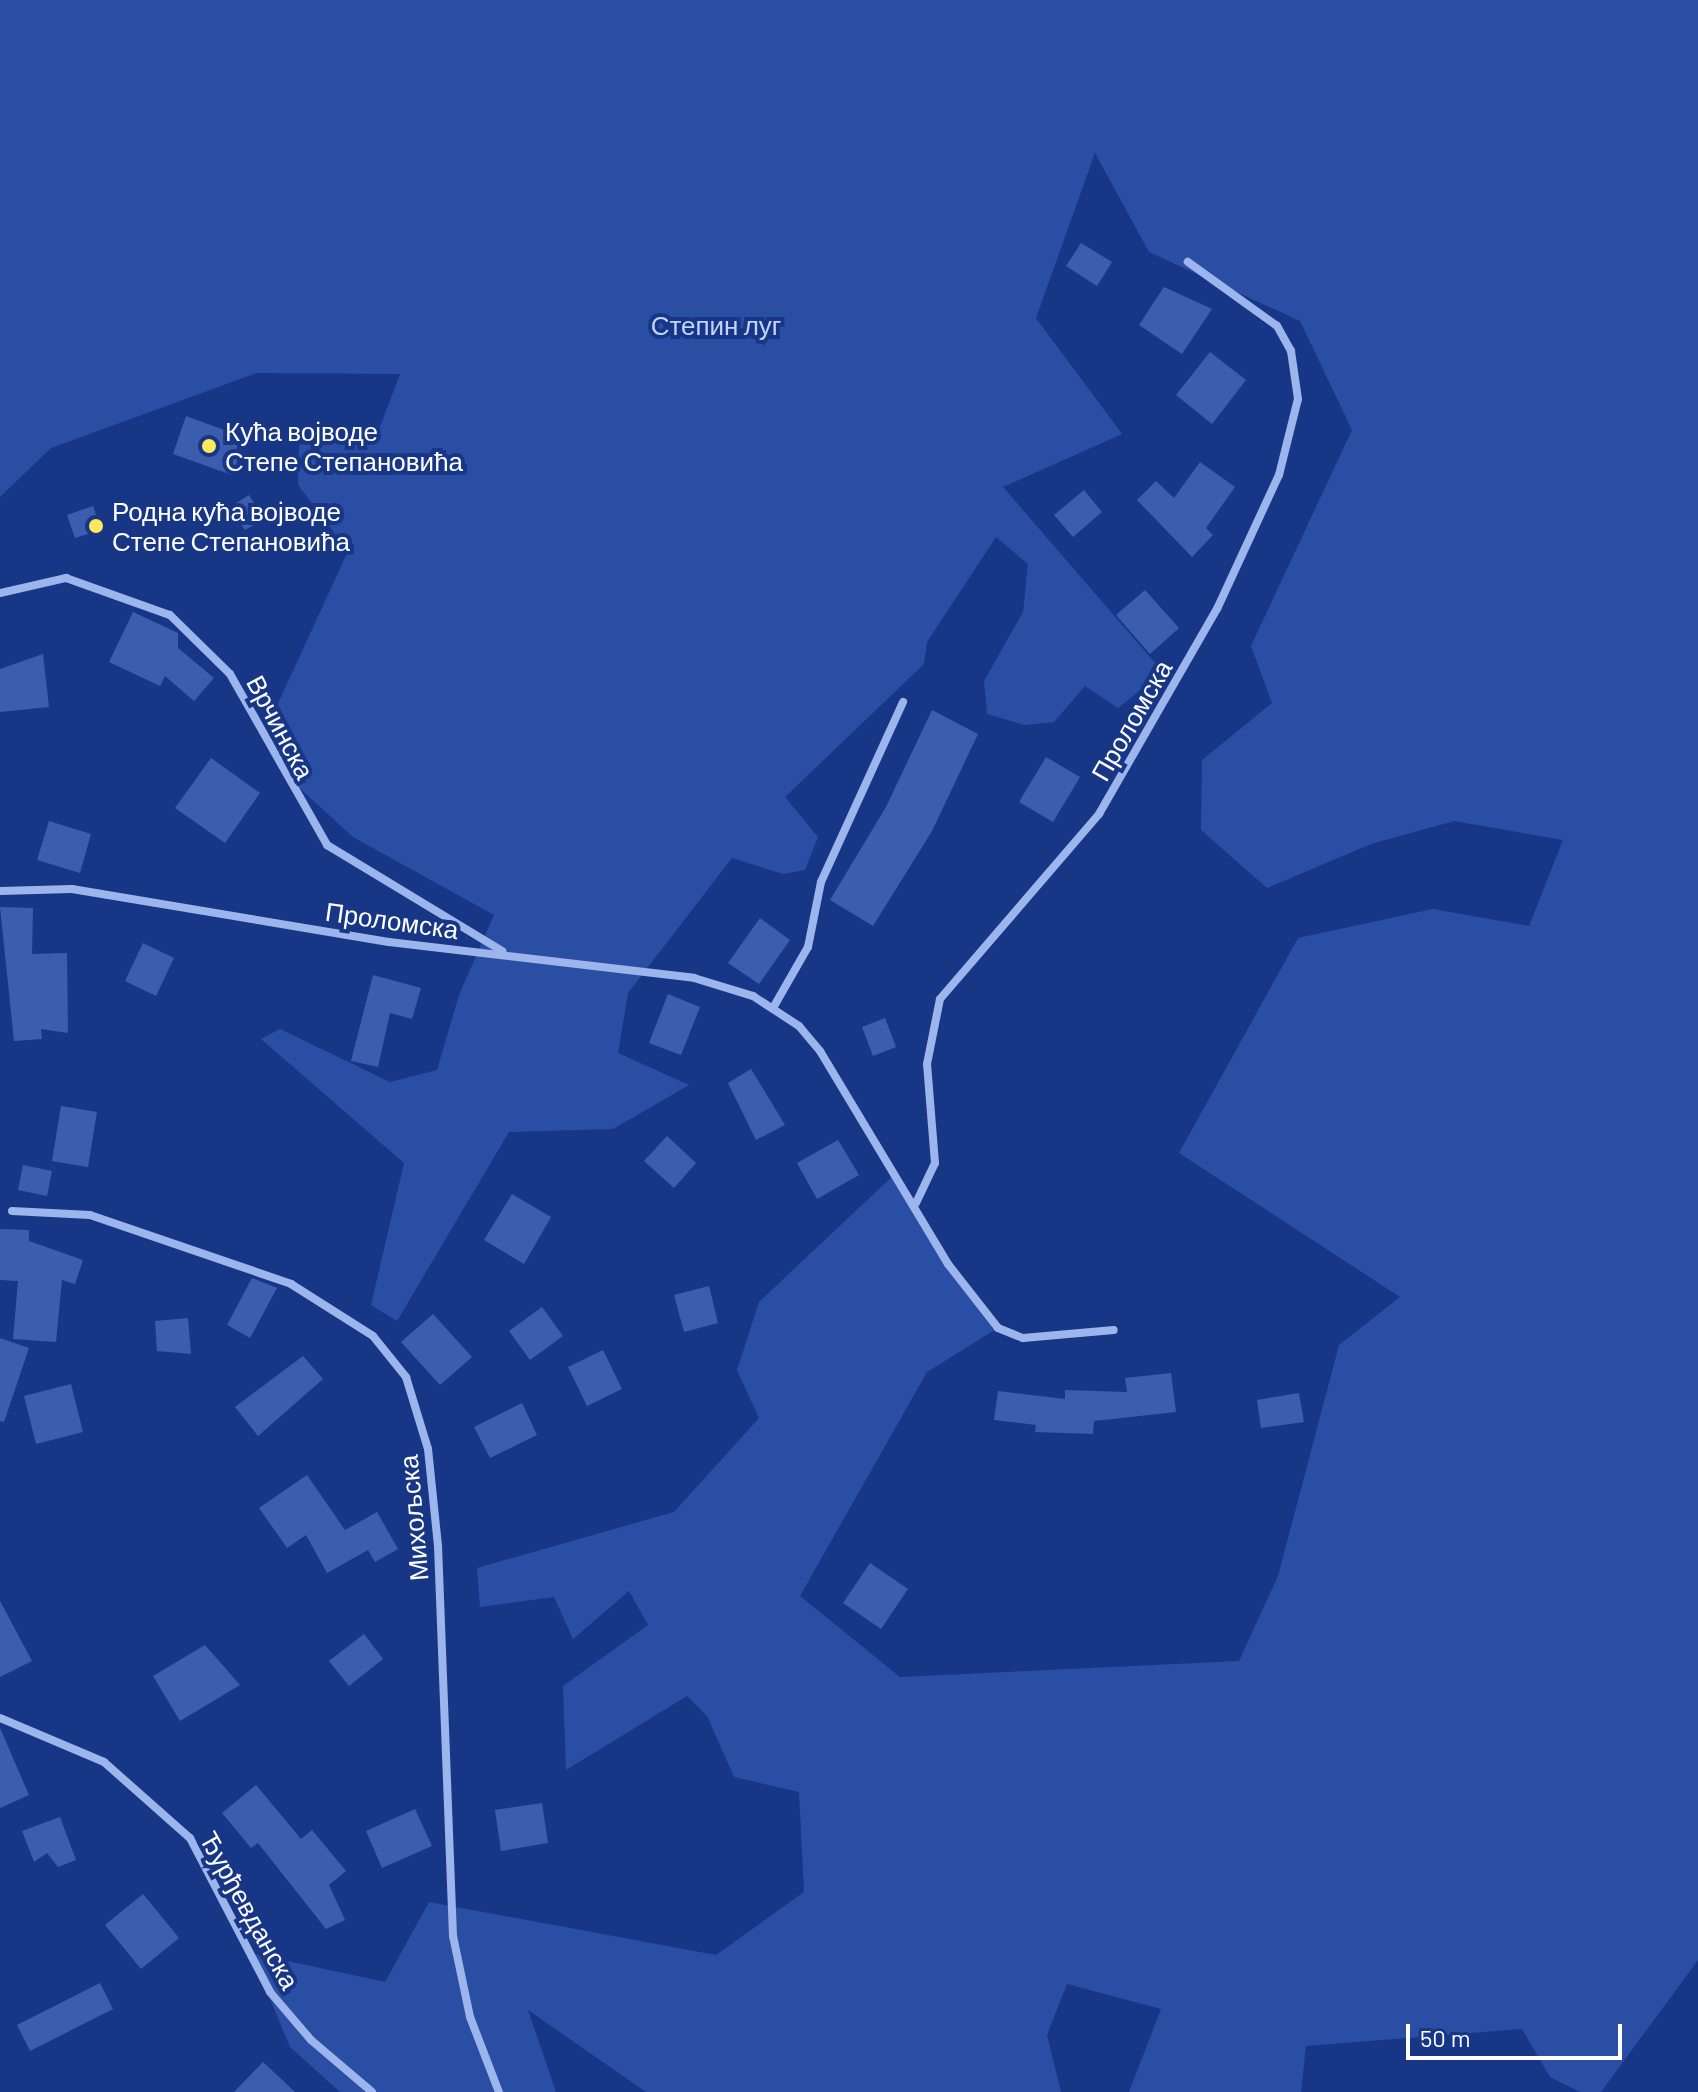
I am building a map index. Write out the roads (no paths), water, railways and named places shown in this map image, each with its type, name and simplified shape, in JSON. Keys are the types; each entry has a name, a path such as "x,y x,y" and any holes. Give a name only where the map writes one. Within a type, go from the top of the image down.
{"street":[{"name":"Проломска","path":"916,1203 935,1163 927,1064 940,999 1099,814 1217,609 1279,475 1298,399 1291,351 1277,326 1188,262"},
{"name":"Врчинска","path":"0,593 66,578 170,615 230,674 327,845 506,954"},
{"path":"773,1008 808,947 821,882 903,702"},
{"name":"Проломска","path":"0,891 72,889 506,954 694,978 773,1008 820,1051 916,1203 948,1264 998,1328 1023,1338 1114,1330"},
{"name":"Михољска","path":"12,1211 90,1215 291,1284 373,1336 406,1377 428,1449 438,1546 453,1936 470,2017 499,2092"},
{"name":"Ђурђевданска","path":"0,1718 104,1762 190,1838 270,1992 311,2040 372,2092"}],"place":[{"name":"Кућа војводе Степе Степановића","path":"209,446"},
{"name":"Родна кућа војводе Степе Степановића","path":"96,526"}],"park label":[{"name":"Степин луг","path":"716,325"}]}
